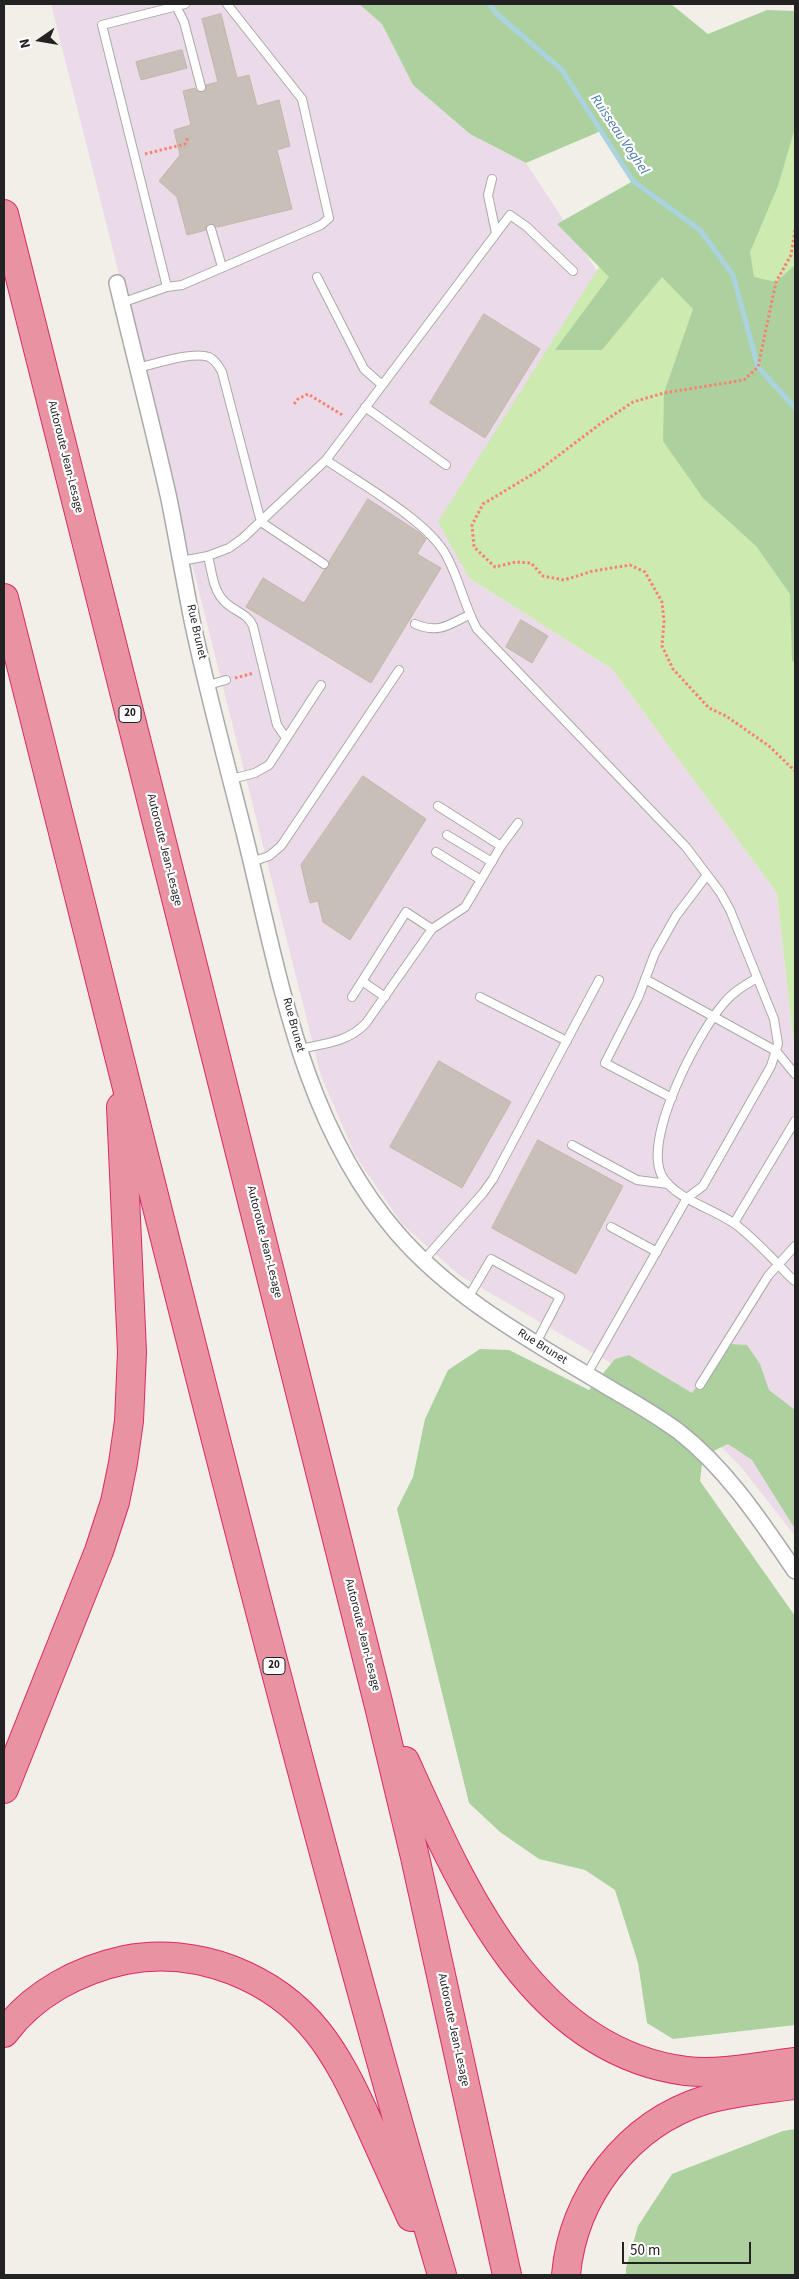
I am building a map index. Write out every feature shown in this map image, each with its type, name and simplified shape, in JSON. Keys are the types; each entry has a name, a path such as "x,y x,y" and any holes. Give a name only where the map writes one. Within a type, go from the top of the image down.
{"highway":[{"name":"Autoroute Jean-Lesage","path":"4,214 378,1702 415,1857 507,2275"},
{"name":"20","path":"4,598 292,1736 353,1965 442,2275"},
{"path":"4,1789 99,1551 117,1493 127,1442 132,1377 132,1320 118,1053"},
{"path":"378,1702 464,1887 486,1923 513,1959 561,2013 610,2049 653,2064 687,2071 714,2072 795,2062"},
{"path":"4,2033 26,2008 65,1981 92,1969 122,1961 151,1957 195,1959 224,1967 253,1979 291,2005 322,2037 333,2052 357,2096 438,2275"},
{"path":"566,2275 574,2232 588,2200 607,2169 642,2134 674,2113 705,2100 737,2093 795,2085"}],"street":[{"name":"Rue Brunet","path":"116,283 168,495 208,685 299,1049 325,1119 349,1166 383,1216 423,1261 468,1298 536,1343 661,1419 695,1446 749,1506 795,1571"}],"lane":[{"path":"167,286 102,25 185,4"},
{"path":"122,303 167,286 182,284 322,225 329,218 302,98 227,4"},
{"path":"175,5 184,22 201,86"},
{"path":"492,179 488,196 496,233"},
{"path":"181,562 208,556 237,543 326,460 510,215 527,227 573,271"},
{"path":"211,229 222,267"},
{"path":"317,277 364,369 382,385"},
{"path":"137,368 188,357 209,357 217,363 222,372 261,522 324,564"},
{"path":"365,407 446,465"},
{"path":"326,460 431,534 446,555 469,615 477,629 686,847 730,910 777,1033 776,1051 771,1066 703,1186 687,1198 588,1374"},
{"path":"208,556 219,595 226,604 252,621 277,725 286,738"},
{"path":"415,624 426,629 439,629 469,615"},
{"path":"251,862 269,856 281,846 399,670"},
{"path":"208,685 226,680"},
{"path":"231,779 262,770 269,765 321,684"},
{"path":"438,806 501,846"},
{"path":"299,1049 337,1041 354,1034 366,1023 432,929 465,907 501,846 518,823"},
{"path":"447,835 492,862"},
{"path":"436,852 481,880"},
{"path":"672,1098 605,1063 638,998 655,953 676,916 707,875"},
{"path":"352,997 406,912 432,929"},
{"path":"757,978 737,990 715,1015 690,1056 666,1113 658,1168 668,1184 687,1198 734,1224 758,1243 795,1281"},
{"path":"645,979 715,1015 776,1051 795,1074"},
{"path":"423,1261 488,1186 599,980"},
{"path":"362,981 385,996"},
{"path":"480,997 567,1041"},
{"path":"734,1224 795,1121"},
{"path":"572,1145 637,1180 668,1184"},
{"path":"611,1227 656,1252"},
{"path":"700,1385 778,1264 795,1246"},
{"path":"468,1298 491,1259 560,1297 536,1343"}],"path":[{"path":"144,154 185,144 188,137"},
{"path":"795,230 791,255 776,282 758,367 751,374 744,380 664,393 633,402 600,424 538,471 483,504 472,525 474,547 495,567 516,562 531,563 543,576 564,580 592,570 630,565 645,572 662,602 664,621 662,646 673,669 709,708 726,716 768,746 795,771"},
{"path":"294,404 298,399 308,394 338,412"}],"shaded area":[{"path":"51,4 359,4 382,24 413,85 470,134 526,163 597,271 439,522 469,578 612,669 777,893 793,1038 795,1040 795,1536 742,1468 676,1401 459,1275 402,1224 356,1157 321,1076"}],"green space":[{"path":"359,4 671,4 708,34 767,10 795,11 795,128 778,186 750,252 754,277 776,282 795,265 795,664 792,660 790,594 756,546 703,498 663,441 664,393 693,309 662,277 602,350 555,350 609,277 557,224 633,181 601,131 526,163 470,134 413,85 382,24"},
{"path":"795,49 795,1040 793,1038 777,893 612,669 469,578 438,522 726,66"},
{"path":"729,1344 747,1345 760,1364 769,1390 795,1410 795,1529 752,1460 728,1444 703,1456 700,1481 795,1616 795,2025 673,2039 647,2023 638,1963 615,1890 585,1870 539,1859 500,1832 469,1803 397,1509 413,1477 425,1419 448,1370 480,1349 509,1350 589,1390 615,1359 629,1355 692,1393"},
{"path":"795,2129 795,2275 626,2275 626,2268 638,2226 672,2174 783,2131"}],"building":[{"path":"221,14 237,78 249,75 257,106 279,100 290,146 277,150 292,209 218,227 210,224 206,230 187,235 177,197 159,181 180,155 174,130 191,125 183,91 195,88 197,91 202,92 205,91 206,85 218,82 202,19"},
{"path":"182,50 187,68 141,80 136,62"},
{"path":"484,314 540,349 485,438 430,403"},
{"path":"368,499 420,533 426,539 417,554 441,568 371,683 246,607 263,578 304,603 325,569 329,567 329,562"},
{"path":"521,620 548,636 532,663 506,647"},
{"path":"363,776 426,819 350,940 323,922 318,901 310,903 301,865"},
{"path":"439,1061 511,1102 462,1188 390,1147"},
{"path":"538,1140 623,1186 576,1274 492,1228"}],"waterway":[{"name":"Ruisseau Voghel","path":"489,4 497,14 562,70 633,181 700,230 733,275 758,367 795,408"}]}
